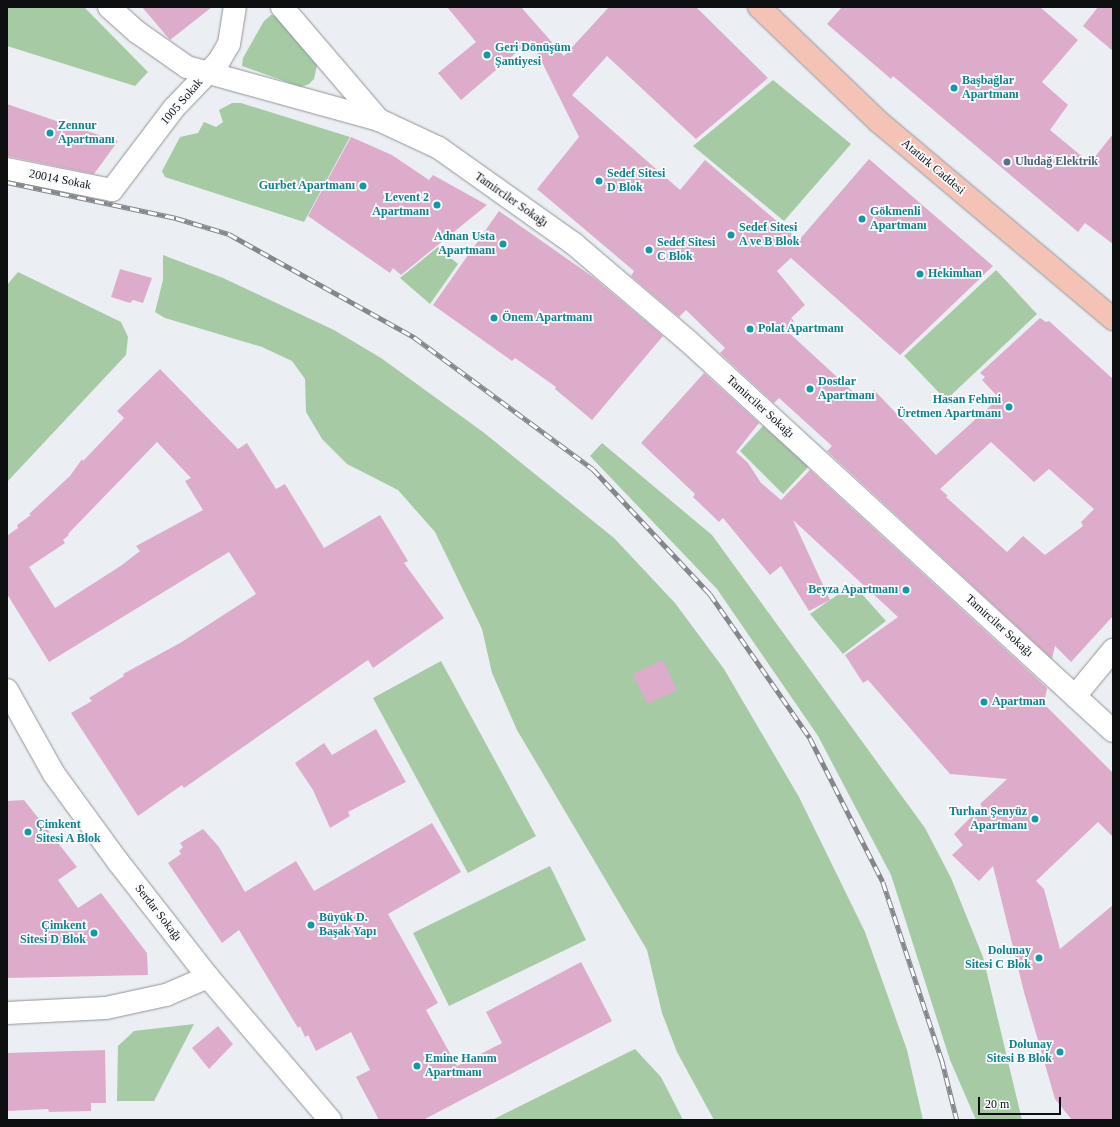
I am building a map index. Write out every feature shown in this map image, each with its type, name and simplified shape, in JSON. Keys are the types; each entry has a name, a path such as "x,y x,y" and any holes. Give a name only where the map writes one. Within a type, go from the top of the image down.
{"main road":[{"name":"Atatürk Caddesi","path":"759,7 879,122 1113,319"}],"street":[{"name":"Tamirciler Sokağı","path":"109,7 137,32 168,56 187,67 206,74 379,120 439,148 574,244 688,341 1113,731"},
{"name":"1005 Sokak","path":"112,190 174,108 219,61 229,44 235,7"},
{"name":"Tamirciler Sokağı","path":"282,7 379,120"},
{"name":"20014 Sokak","path":"7,169 112,190"},
{"path":"1075,696 1113,650"},
{"name":"Serdar Sokağı","path":"7,690 54,774 119,863 208,977 330,1120"},
{"path":"7,1013 106,1008 166,995 208,977"}],"green space":[{"path":"7,7 84,7 148,72 135,86 7,46"},
{"path":"271,15 276,16 317,65 314,79 309,84 301,87 242,66 243,58 264,21"},
{"path":"773,80 851,144 784,221 693,146"},
{"path":"232,103 241,103 350,137 304,222 165,177 162,171 180,137 198,133 204,122 216,127 223,122 219,110"},
{"path":"438,247 458,264 430,304 400,278"},
{"path":"163,255 223,278 334,330 381,358 483,432 614,538 675,603 724,669 799,797 865,932 907,1050 923,1120 714,1120 677,1052 662,1013 647,950 517,730 492,673 482,629 435,532 398,490 347,464 322,439 306,412 305,379 292,361 262,347 165,318 155,312 163,280"},
{"path":"996,270 1037,314 946,400 904,356"},
{"path":"18,272 121,322 128,337 126,355 7,482 7,285"},
{"path":"763,426 809,466 783,494 740,451"},
{"path":"602,443 712,535 925,828 951,878 983,957 1022,1120 976,1120 950,1060 891,875 818,736 717,589 590,456"},
{"path":"853,584 886,621 843,654 810,614"},
{"path":"441,661 536,836 468,873 373,698"},
{"path":"550,866 586,940 449,1006 413,933"},
{"path":"194,1024 154,1101 117,1101 118,1046 134,1031"},
{"path":"635,1049 661,1077 683,1120 492,1120"}],"building":[{"path":"142,7 212,7 170,40"},
{"path":"447,7 521,7 564,56 609,7 696,7 768,78 696,139 607,56 572,95 680,190 705,160 799,240 869,159 993,266 900,355 791,258 777,271 805,305 791,318 794,321 786,330 863,401 874,390 936,455 999,398 982,380 985,377 980,373 1040,318 1046,322 1049,321 1113,379 1113,616 1071,662 1055,646 1052,659 827,451 832,446 779,398 774,403 720,353 725,348 686,310 679,317 631,276 634,271 537,189 579,137 531,40 461,100 438,73 476,42","holes":["991,442 1034,482 1049,469 1094,509 1081,522 1083,526 1045,555 1023,536 1007,552 946,497 948,496 940,489"]},
{"path":"842,7 1040,7 1078,40 1042,82 1068,105 1050,130 1090,163 1113,134 1113,244 1085,223 1078,232 893,76 891,79 827,24"},
{"path":"1098,7 1113,7 1113,51 1083,26"},
{"name":"Zennur Apartmanı","path":"7,104 118,141 94,174 7,156"},
{"path":"351,137 392,155 429,180 433,175 487,205 401,275 393,268 390,273 308,216"},
{"path":"499,211 593,277 663,336 592,420 555,389 556,387 515,358 512,361 433,305"},
{"path":"120,269 152,278 143,303 133,300 130,303 111,297"},
{"path":"160,369 238,449 247,443 276,489 285,484 324,548 380,515 408,561 404,563 444,618 373,668 368,660 184,788 182,785 138,816 71,713 92,701 89,698 124,676 123,674 180,643 256,594 229,552 49,662 7,594 7,533 8,535 18,528 17,525 31,515 29,514 70,476 82,459 83,461 124,418 117,411","holes":["157,442 191,478 185,481 203,510 136,546 140,551 122,565 55,608 29,567 65,543 63,540 69,535 68,534"]},
{"path":"704,373 759,423 736,452 748,463 761,483 781,500 810,470 1047,688 1044,704 1113,773 1113,837 1098,822 1036,881 1044,889 1060,949 1113,905 1113,1120 1072,1120 1055,1099 1024,992 993,866 979,881 952,855 963,845 954,834 982,806 980,804 1007,779 950,774 868,680 863,683 845,655 898,617 793,520 830,600 809,611 781,566 770,575 723,518 719,522 693,497 695,494 641,443"},
{"path":"663,660 677,690 647,704 633,674"},
{"path":"376,729 406,782 348,812 350,816 330,828 313,790 295,763 324,743 332,755"},
{"path":"24,800 77,867 58,880 78,908 101,893 147,953 148,975 7,978 7,801"},
{"path":"432,823 461,872 388,914 438,1003 426,1010 457,1066 502,1043 486,1012 581,962 612,1021 423,1120 379,1120 356,1077 370,1070 351,1032 316,1051 308,1035 305,1037 300,1026 298,1028 239,930 222,943 168,863 181,854 179,851 183,847 180,843 203,829 219,847 245,892 296,861 314,891"},
{"path":"218,1026 233,1044 209,1069 192,1048"},
{"path":"105,1050 106,1103 91,1103 91,1111 49,1112 48,1109 7,1111 7,1053"}],"railway":[{"path":"7,182 176,218 229,234 414,337 593,469 710,594 810,738 883,882 942,1060 957,1120"}],"place":[{"name":"Geri Dönüşüm Şantiyesi","path":"487,55"},
{"name":"Başbağlar Apartmanı","path":"954,88"},
{"name":"Zennur Apartmanı","path":"50,133"},
{"name":"Uludağ Elektrik","path":"1007,162"},
{"name":"Sedef Sitesi D Blok","path":"599,181"},
{"name":"Gurbet Apartmanı","path":"363,186"},
{"name":"Levent 2 Apartmanı","path":"437,205"},
{"name":"Gökmenli Apartmanı","path":"862,219"},
{"name":"Sedef Sitesi A ve B Blok","path":"731,235"},
{"name":"Adnan Usta Apartmanı","path":"503,244"},
{"name":"Sedef Sitesi C Blok","path":"649,250"},
{"name":"Hekimhan","path":"920,274"},
{"name":"Önem Apartmanı","path":"494,318"},
{"name":"Polat Apartmanı","path":"750,329"},
{"name":"Dostlar Apartmanı","path":"810,389"},
{"name":"Hasan Fehmi Üretmen Apartmanı","path":"1009,407"},
{"name":"Beyza Apartmanı","path":"906,590"},
{"name":"Apartman","path":"984,702"},
{"name":"Turhan Şenyüz Apartmanı","path":"1035,819"},
{"name":"Çimkent Sitesi A Blok","path":"28,832"},
{"name":"Büyük D. Başak Yapı","path":"311,925"},
{"name":"Çimkent Sitesi D Blok","path":"94,933"},
{"name":"Dolunay Sitesi C Blok","path":"1039,958"},
{"name":"Dolunay Sitesi B Blok","path":"1060,1052"},
{"name":"Emine Hanım Apartmanı","path":"417,1066"}]}
